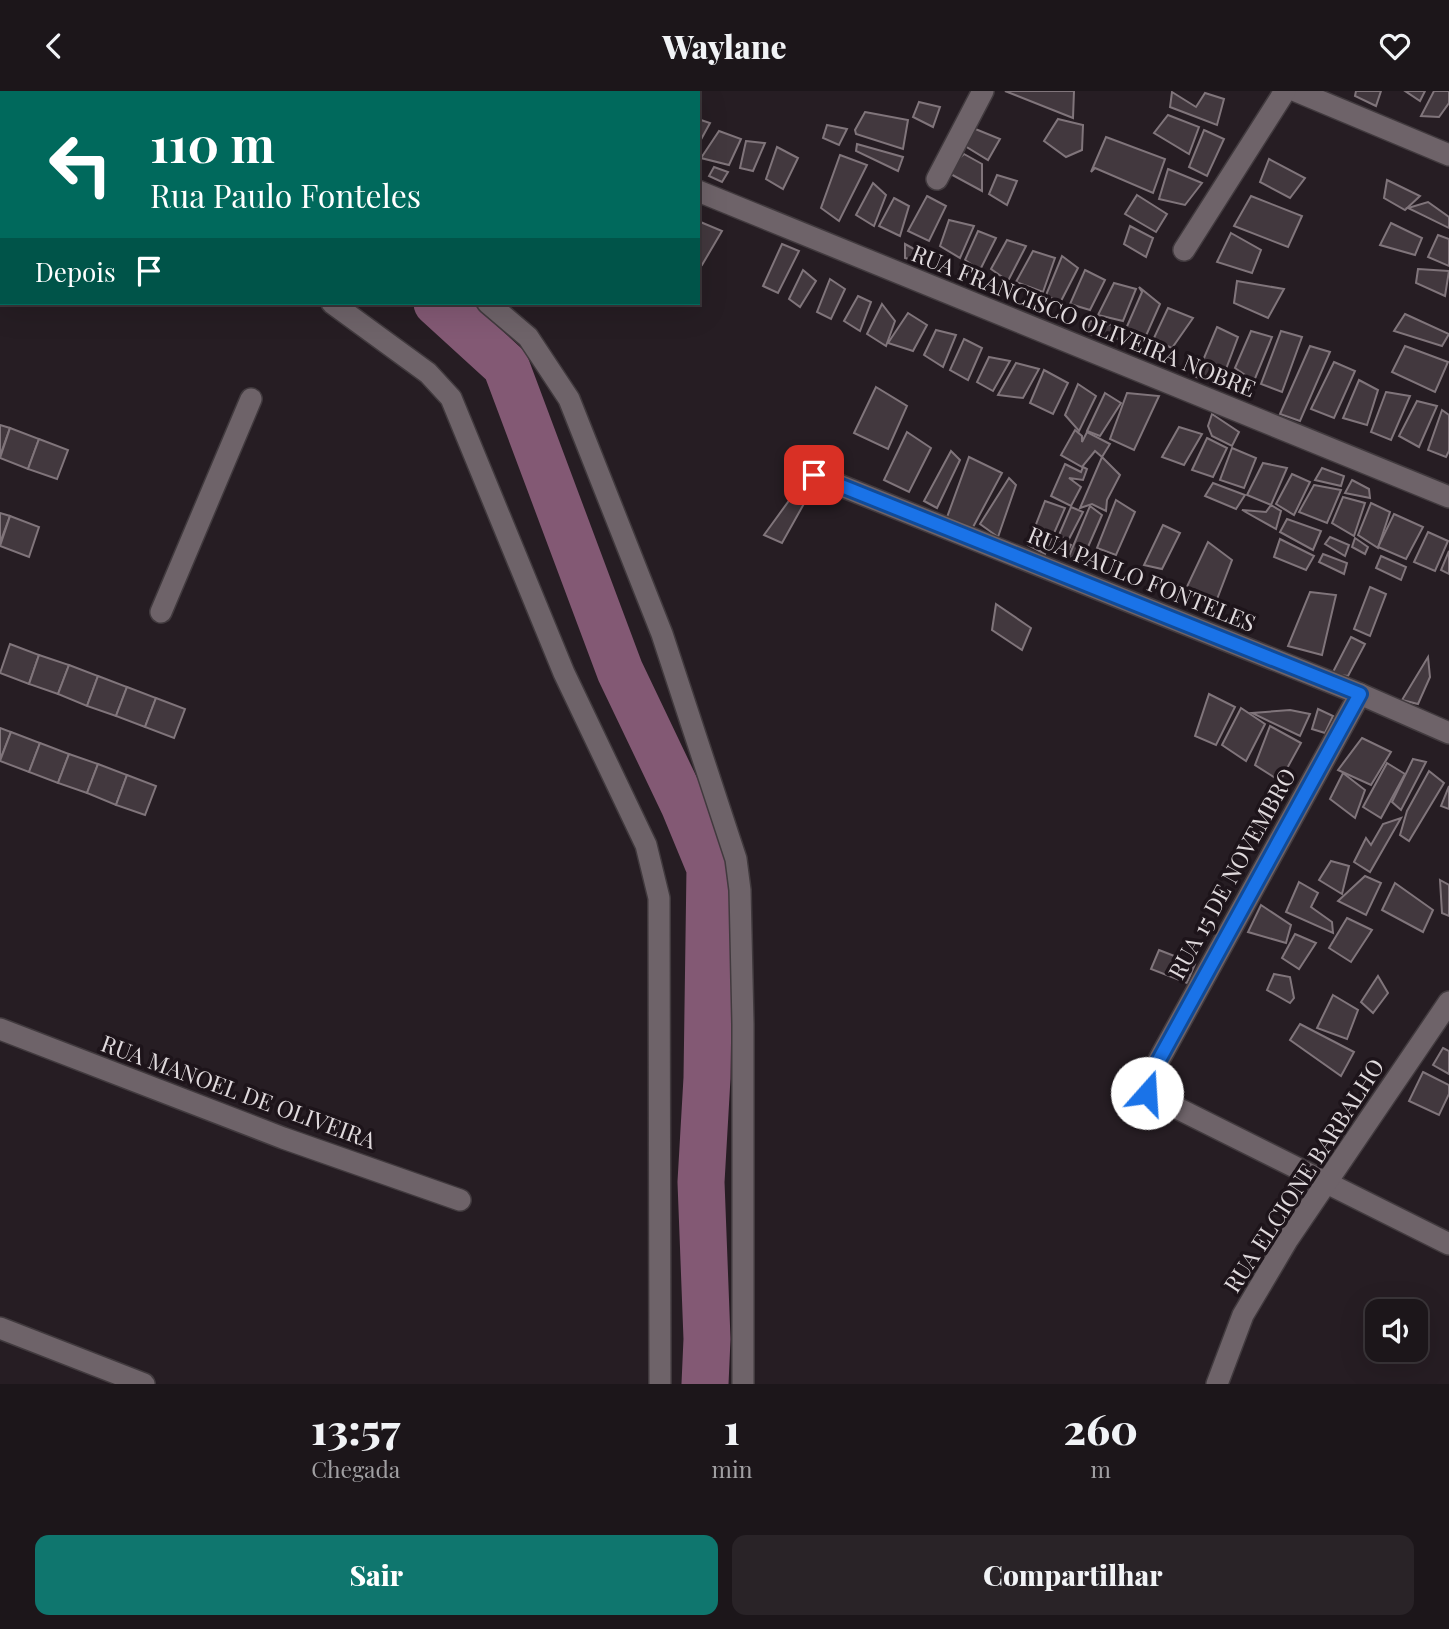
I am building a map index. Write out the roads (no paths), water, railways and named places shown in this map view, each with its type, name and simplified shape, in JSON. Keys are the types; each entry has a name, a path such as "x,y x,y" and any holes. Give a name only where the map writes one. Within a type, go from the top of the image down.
{"street":[{"path":"937,179 983,91"},
{"path":"1185,250 1285,91"},
{"path":"1296,91 1449,155"},
{"name":"RUA FRANCISCO OLIVEIRA NOBRE","path":"700,192 1449,497"},
{"path":"335,305 428,373 451,398 564,673 646,845 659,898 660,1384"},
{"path":"490,305 528,337 569,398 662,634 736,859 740,890 743,1024 743,1384"},
{"path":"161,613 251,399"},
{"name":"RUA PAULO FONTELES","path":"814,475 1360,694 1449,733"},
{"name":"RUA 15 DE NOVEMBRO","path":"1326,1184 1147,1093 1149,1078 1360,694"},
{"name":"RUA ELCIONE BARBALHO","path":"1217,1384 1243,1315 1288,1239 1449,1002"},
{"name":"RUA MANOEL DE OLIVEIRA","path":"0,1029 284,1138 460,1200"},
{"path":"1326,1184 1449,1244"},
{"path":"0,1328 144,1384"}],"waterway":[{"path":"439,305 506,366 620,671 684,805 710,868 707,1078 701,1182 707,1339 705,1384"}]}
